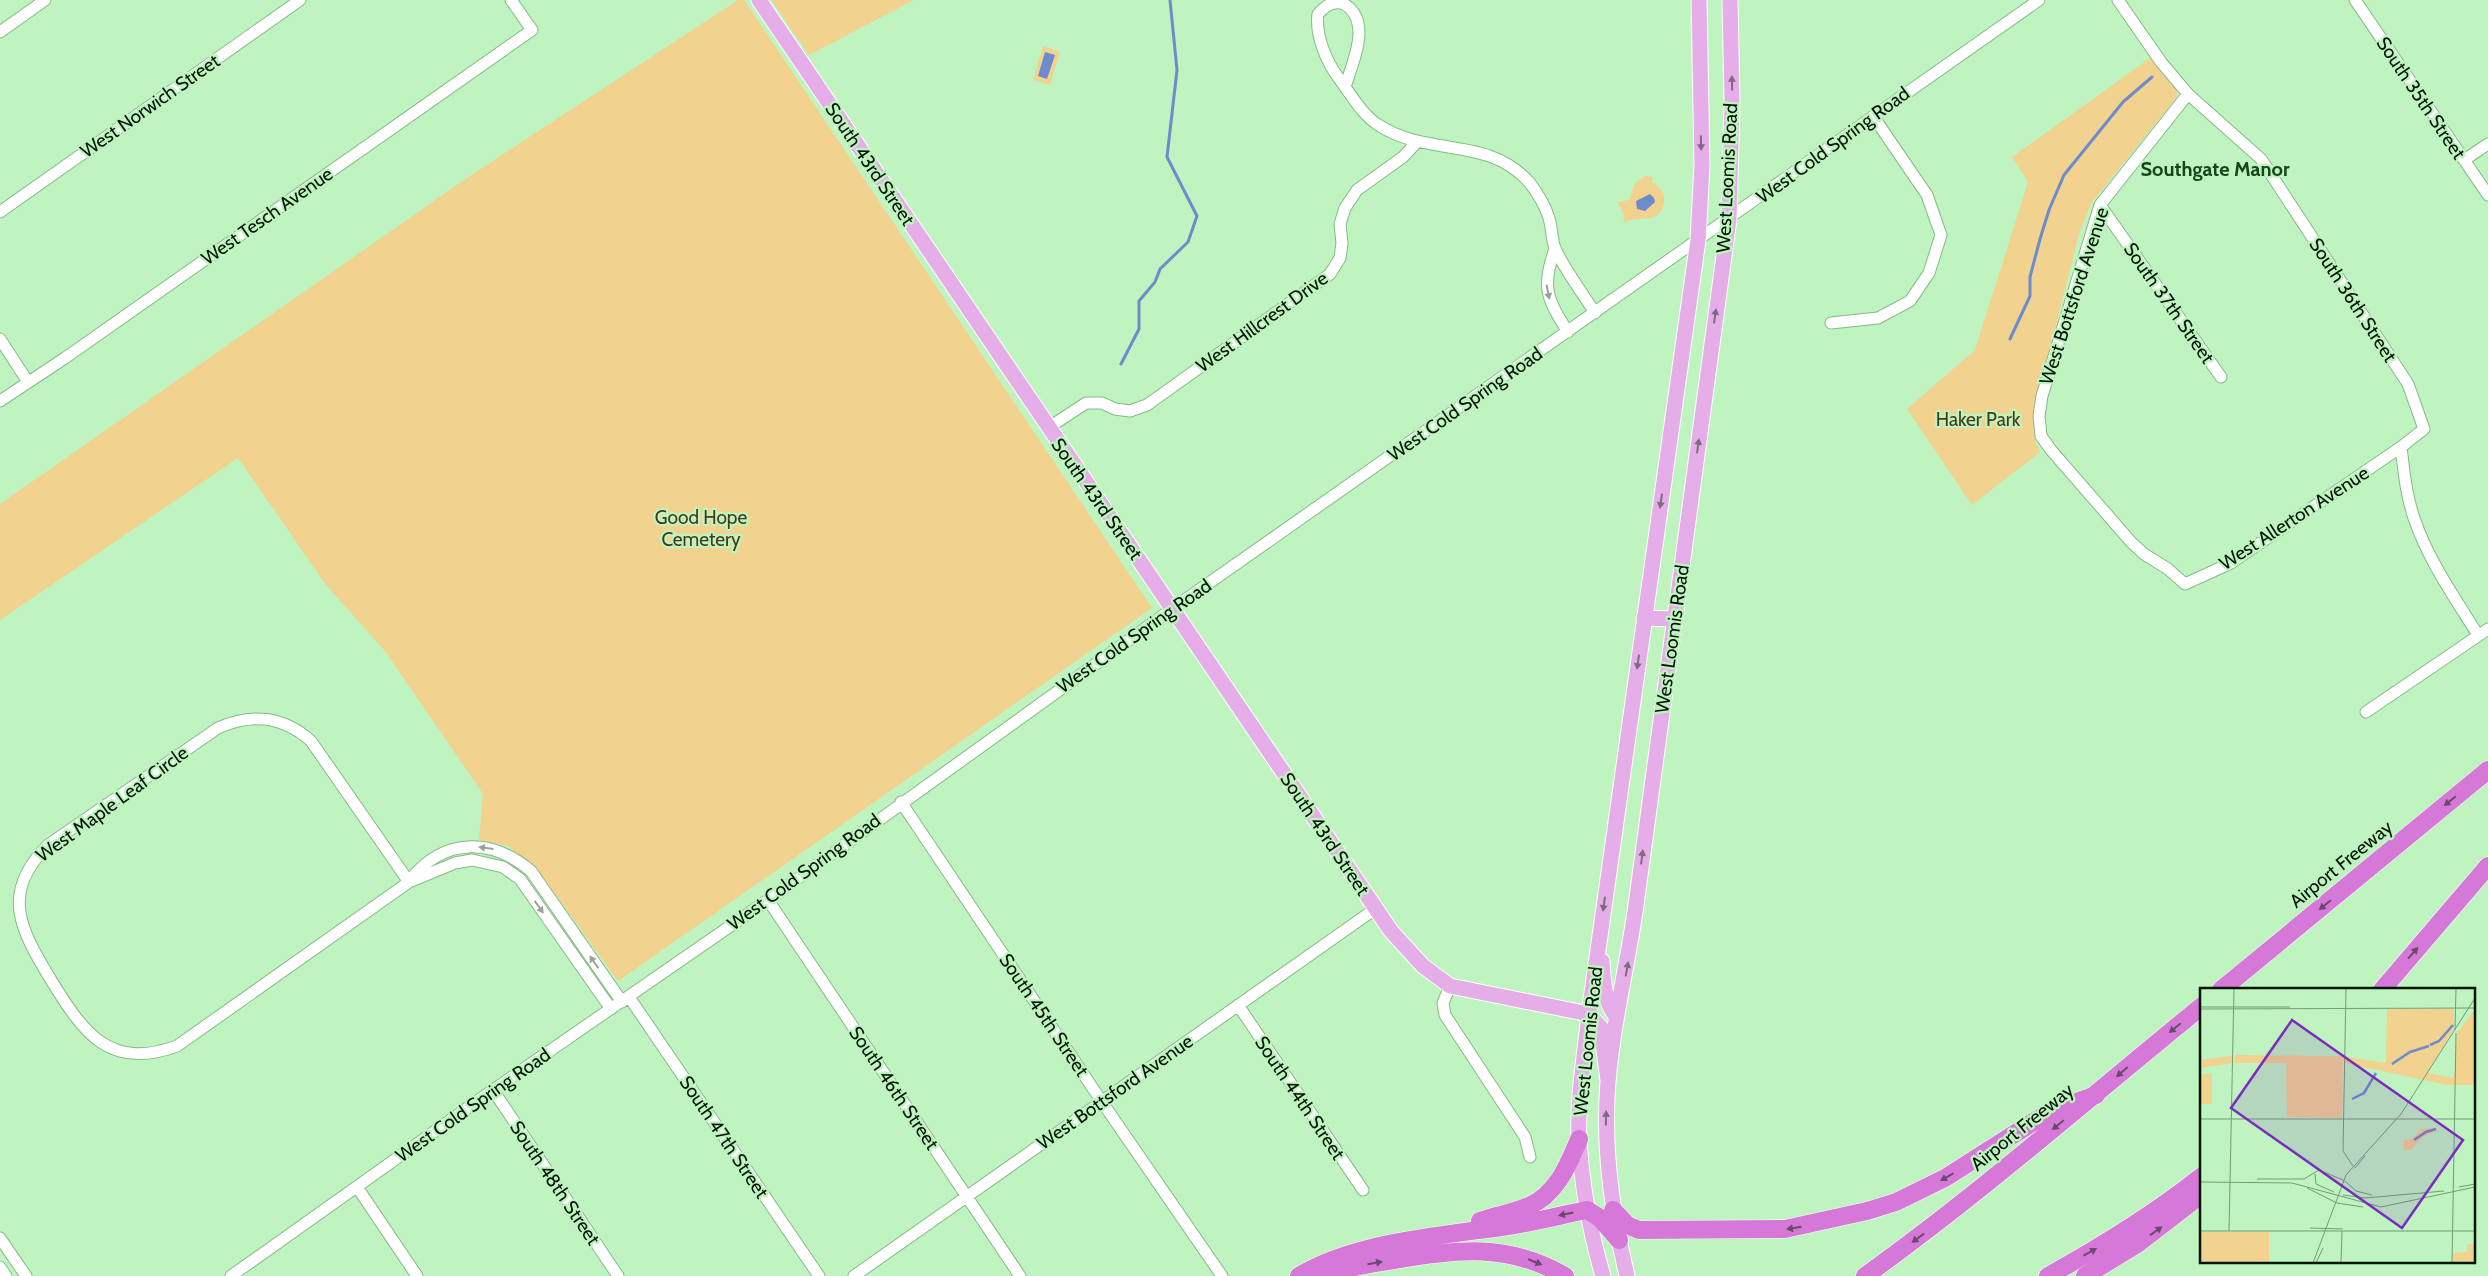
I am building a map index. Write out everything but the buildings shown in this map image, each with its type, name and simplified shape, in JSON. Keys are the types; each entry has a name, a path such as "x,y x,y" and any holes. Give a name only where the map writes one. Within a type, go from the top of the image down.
{"highway":[{"name":"Airport Freeway","path":"2223,988 2488,770"},
{"path":"2384,988 2488,866"},
{"name":"Airport Freeway","path":"1865,1276 1921,1236 2096,1095 2200,1008"},
{"path":"1613,1210 1627,1225 1639,1230 1759,1231 1811,1225 1896,1202 1946,1178 2049,1112 2096,1095"},
{"path":"1452,1232 1537,1202 1554,1187 1562,1176 1579,1139"},
{"path":"2048,1276 2115,1238 2200,1177"},
{"path":"2085,1276 2137,1244 2200,1196"},
{"path":"1299,1276 1330,1260 1354,1253 1452,1232 1509,1226 1587,1210 1600,1218 1619,1240"},
{"path":"1328,1276 1355,1267 1436,1253 1466,1250 1514,1255 1565,1276"}],"main road":[{"name":"South 43rd Street","path":"758,0 1391,932 1412,956 1450,986 1589,1014"},
{"name":"West Loomis Road","path":"1603,1276 1587,1210 1579,1139 1580,1104 1589,1014 1698,240 1702,165 1699,0"},
{"name":"West Loomis Road","path":"1627,1276 1613,1210 1606,1130 1608,1080 1616,1016 1627,970 1729,219 1732,102 1730,0"},
{"path":"1644,618 1674,619"},
{"path":"1600,935 1604,986 1611,1010 1616,1016"},
{"path":"1589,1014 1601,1028 1608,1080"}],"street":[{"path":"0,32 46,0"},
{"name":"West Norwich Street","path":"0,212 300,0"},
{"name":"West Tesch Avenue","path":"0,401 532,30 511,0"},
{"name":"West Cold Spring Road","path":"231,1276 493,1090 768,900 901,802 1172,609 2039,0"},
{"name":"South 36th Street","path":"2118,0 2161,62 2188,94 2261,160 2408,384 2424,430 2401,447"},
{"name":"South 35th Street","path":"2354,0 2488,195"},
{"path":"1345,87 1359,35 1356,20 1348,6 1340,1 1332,2 1318,14 1317,24 1326,56 1345,87 1365,114 1379,126 1416,142 1472,149 1505,163 1529,182 1550,220 1555,249 1595,313"},
{"name":"West Bottsford Avenue","path":"2185,584 2131,542 2062,464 2041,436 2040,416 2042,396 2100,205 2188,94"},
{"path":"1831,323 1878,318 1910,301 1929,273 1941,235 1927,195 1873,116"},
{"name":"West Hillcrest Drive","path":"1048,428 1086,403 1102,403 1115,409 1130,411 1147,405 1330,274 1340,258 1342,243 1340,224 1345,208 1357,190 1403,157 1416,142"},
{"path":"2464,160 2488,144"},
{"name":"South 37th Street","path":"2100,205 2221,377"},
{"path":"1555,249 1547,272 1546,288 1549,300 1568,332"},
{"path":"0,339 28,382"},
{"path":"2366,712 2483,632 2440,574 2423,541 2407,492 2401,447"},
{"name":"West Allerton Avenue","path":"2185,584 2232,563 2401,447"},
{"name":"West Maple Leaf Circle","path":"409,882 311,741 298,730 283,722 266,718 249,718 218,728 48,845 34,858 24,874 19,889 18,907 20,925 26,940 76,1018 99,1042 120,1051 144,1055 177,1046 409,882 455,863 472,860 503,867 520,879 611,1009"},
{"name":"South 45th Street","path":"901,802 1102,1102 1222,1276"},
{"name":"West Maple Leaf Circle","path":"409,882 422,865 452,850 470,846 502,851 517,859 532,871 626,999"},
{"path":"520,879 532,871"},
{"name":"South 46th Street","path":"768,900 1020,1276"},
{"name":"West Bottsford Avenue","path":"854,1276 1375,909"},
{"path":"1450,986 1444,1003 1445,1016 1525,1137 1530,1157"},
{"name":"South 47th Street","path":"626,999 819,1276"},
{"name":"South 44th Street","path":"1238,1005 1363,1190"},
{"name":"South 48th Street","path":"493,1090 618,1276"},
{"path":"357,1187 417,1276"},
{"path":"0,1238 26,1276"},
{"path":"0,1267 6,1276"}],"green space":[{"name":"Good Hope Cemetery","path":"738,0 744,0 1152,608 618,981 539,872 508,846 479,840 483,794 385,651 326,585 238,458 0,620 0,504 464,180"},
{"path":"771,0 914,0 809,55"},
{"path":"1043,46 1060,52 1050,85 1033,80"},
{"name":"Haker Park","path":"2150,58 2177,90 2177,97 2092,202 2080,231 2033,414 2035,441 2040,452 1972,505 1907,409 1975,350 2028,182 2012,157"},
{"path":"1645,176 1653,177 1652,182 1662,192 1664,197 1663,208 1655,217 1624,222 1623,219 1625,218 1618,202 1629,200 1635,183"}],"water":[{"path":"1045,52 1055,55 1047,79 1038,76"},
{"path":"1650,194 1655,202 1645,211 1637,209 1636,201"}],"waterway":[{"path":"1121,364 1139,329 1139,301 1155,282 1160,269 1188,242 1197,216 1167,157 1177,70 1170,0"},
{"path":"2010,339 2030,296 2030,277 2040,239 2049,210 2064,175 2123,102 2152,77"}],"district":[{"name":"Southgate Manor","path":"2215,169"}]}
